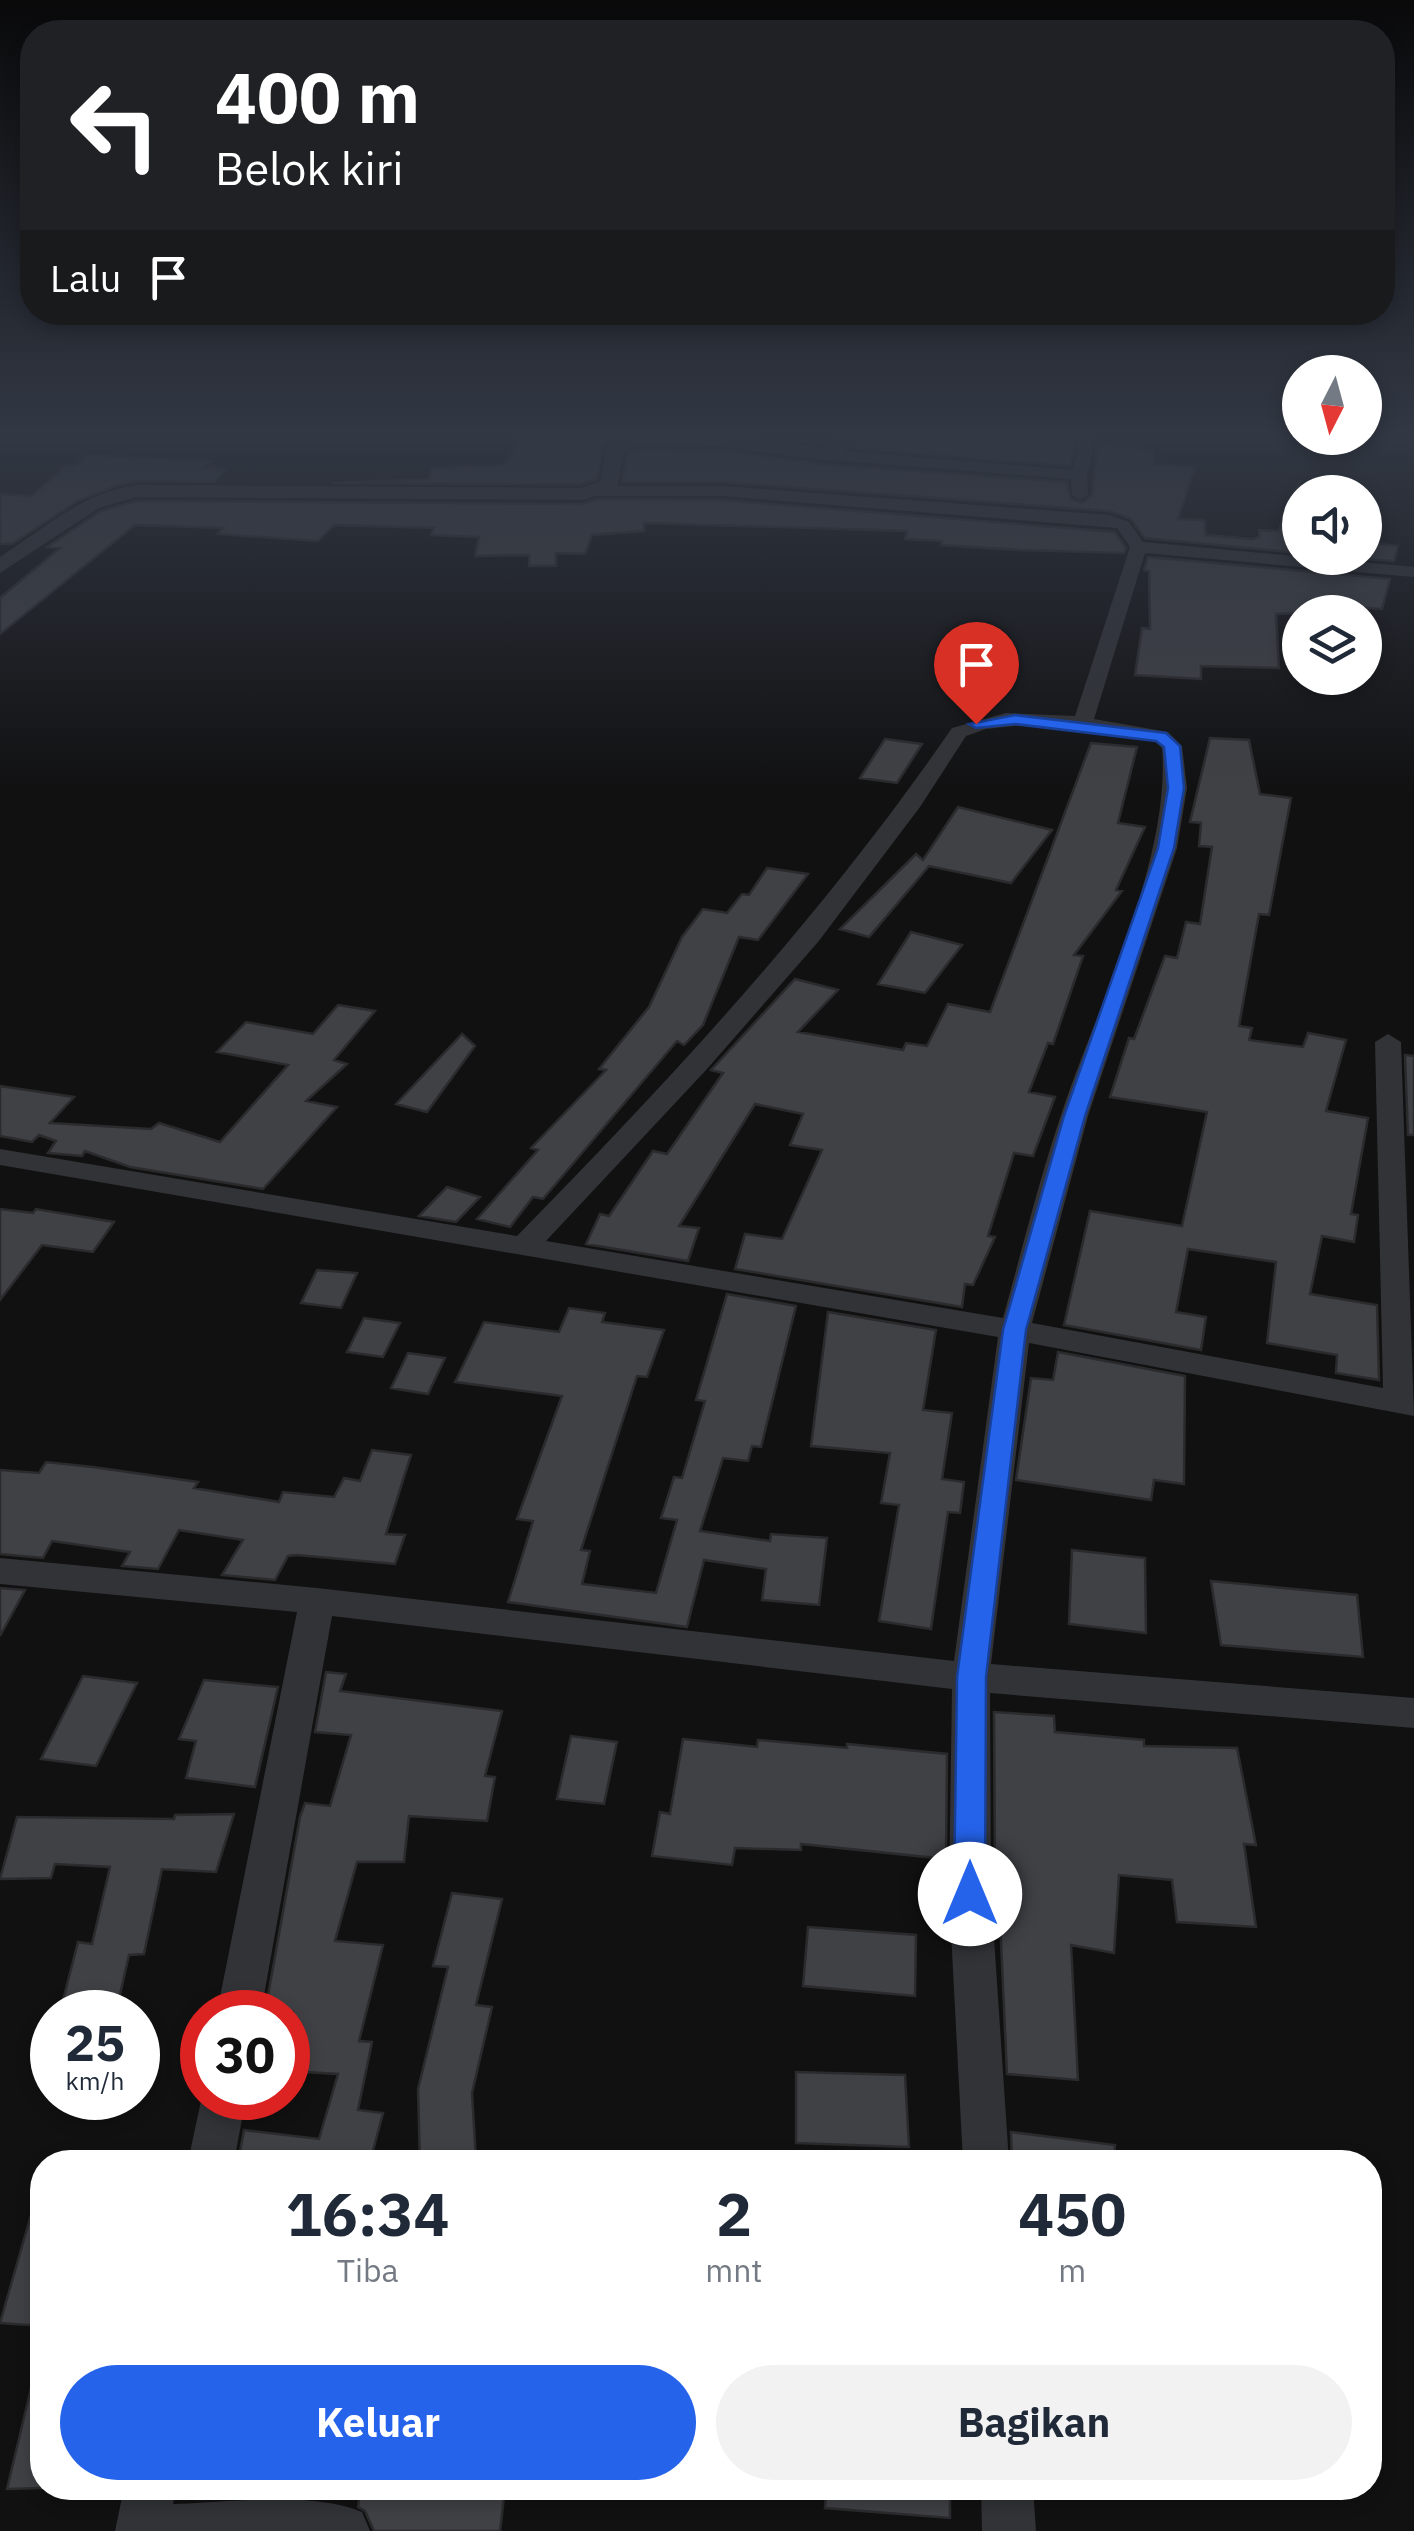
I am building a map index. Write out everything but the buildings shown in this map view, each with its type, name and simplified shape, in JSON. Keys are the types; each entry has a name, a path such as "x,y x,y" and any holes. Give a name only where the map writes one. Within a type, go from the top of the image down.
{"street":[{"path":"0,568 21,553"},
{"path":"1082,725 1136,553"},
{"path":"1205,553 1414,572"},
{"path":"523,1247 710,1052 886,841 959,732 976,724 1015,719 1161,736 1172,746 1176,788 1166,848 1074,1116 1014,1330 972,1677 970,1894 985,2150"},
{"path":"0,1157 1014,1330 1407,1404 1388,1042"},
{"path":"0,1572 317,1601 972,1677 1414,1713"},
{"path":"244,1990 317,1601"},
{"path":"213,2150 220,2120"},
{"path":"142,2531 148,2500"},
{"path":"1008,2500 1009,2531"},
{"path":"170,2531 252,2527 343,2531"}],"route":[{"path":"970,1894 972,1677 1014,1330 1074,1116 1166,848 1176,788 1172,746 1161,736 1015,719 976,724"}]}
